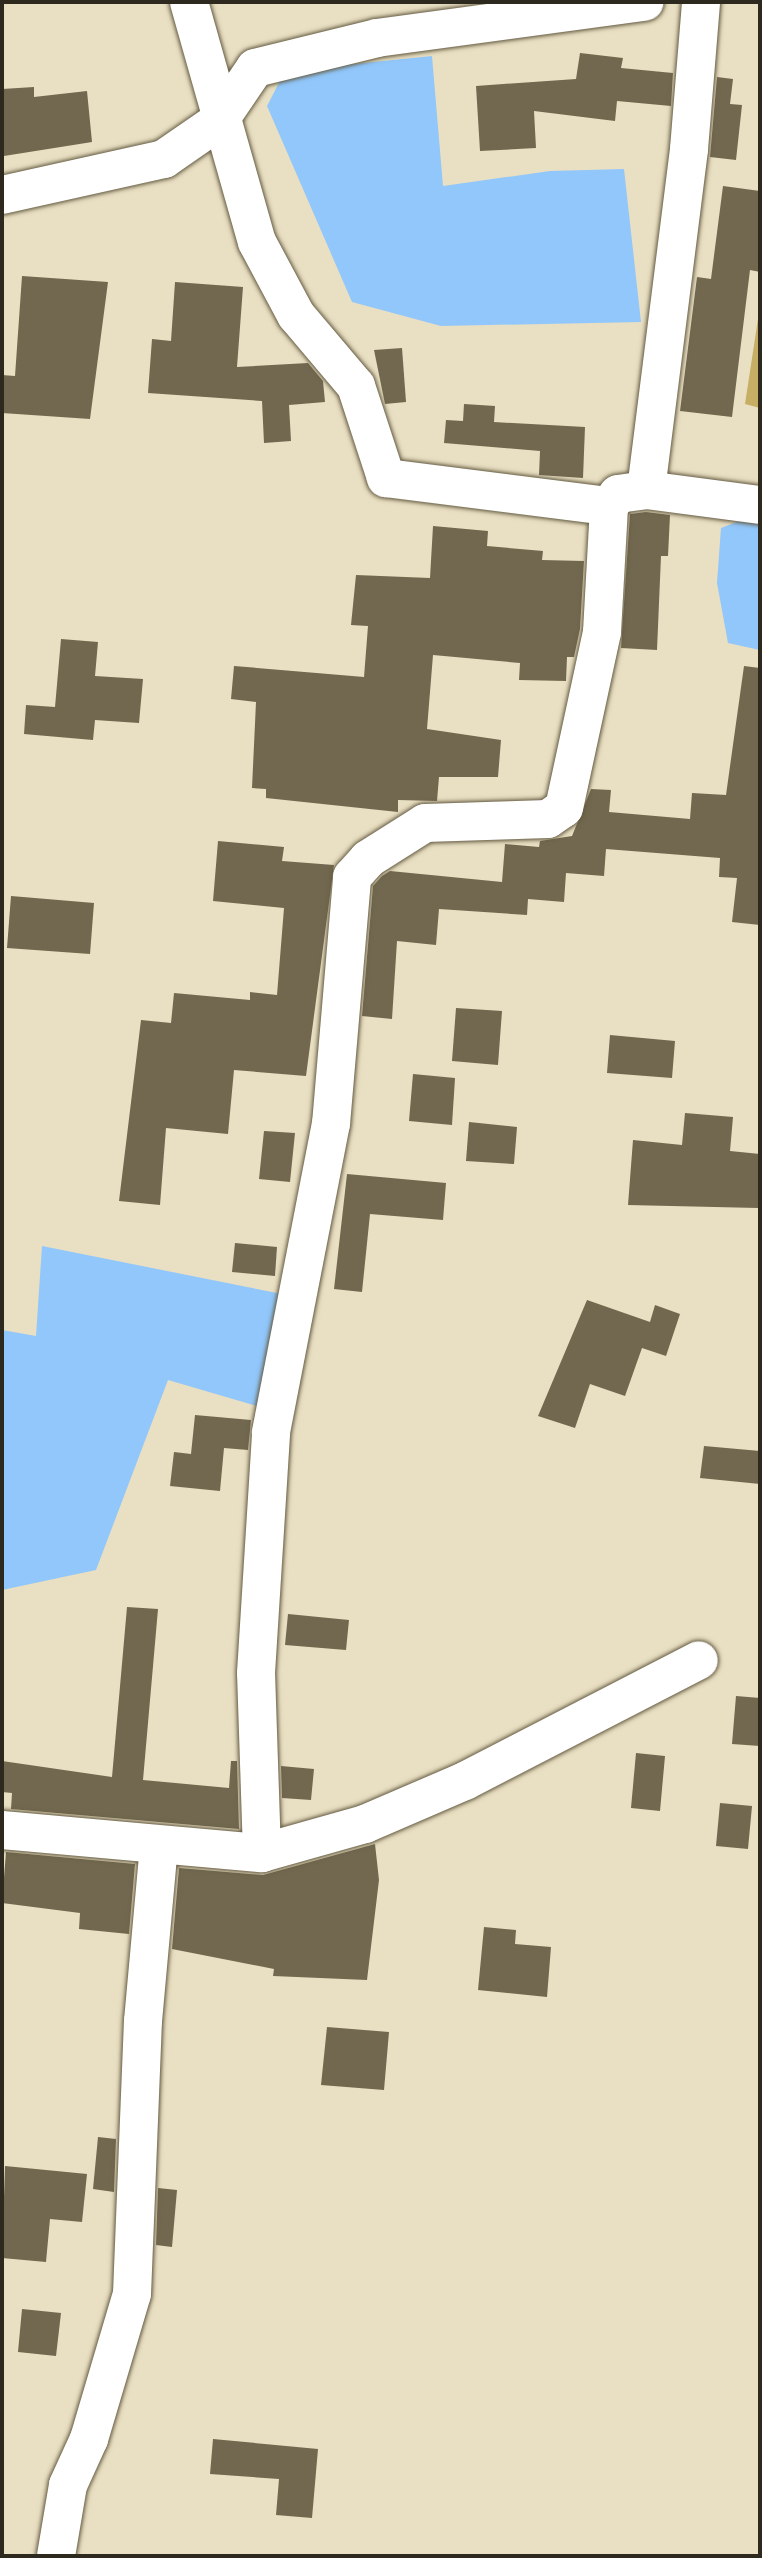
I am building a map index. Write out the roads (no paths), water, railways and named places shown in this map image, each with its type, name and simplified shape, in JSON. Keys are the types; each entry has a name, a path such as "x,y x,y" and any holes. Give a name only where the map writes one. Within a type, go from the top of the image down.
{"street":[{"path":"189,2 219,121 257,242 296,315 356,386 386,478 609,506"},
{"path":"2,195 164,159 219,121 255,68 377,38 645,2"},
{"path":"646,490 690,149 701,2"},
{"path":"262,1853 256,1673 271,1432 331,1124 352,877 368,859 425,823 548,819 564,808 601,632 609,506 618,494 646,490 760,505"},
{"path":"2,1829 159,1846 262,1853 365,1824 466,1781 699,1660"},
{"path":"56,2556 68,2485 89,2439 132,2294 144,2021 159,1846"}],"water":[{"path":"432,56 443,186 550,171 624,169 641,322 441,326 352,302 267,106 285,71"},
{"path":"760,513 760,650 728,643 717,583 721,528"},
{"path":"42,1246 287,1295 267,1409 168,1380 96,1570 2,1590 2,1330 36,1336"}]}
